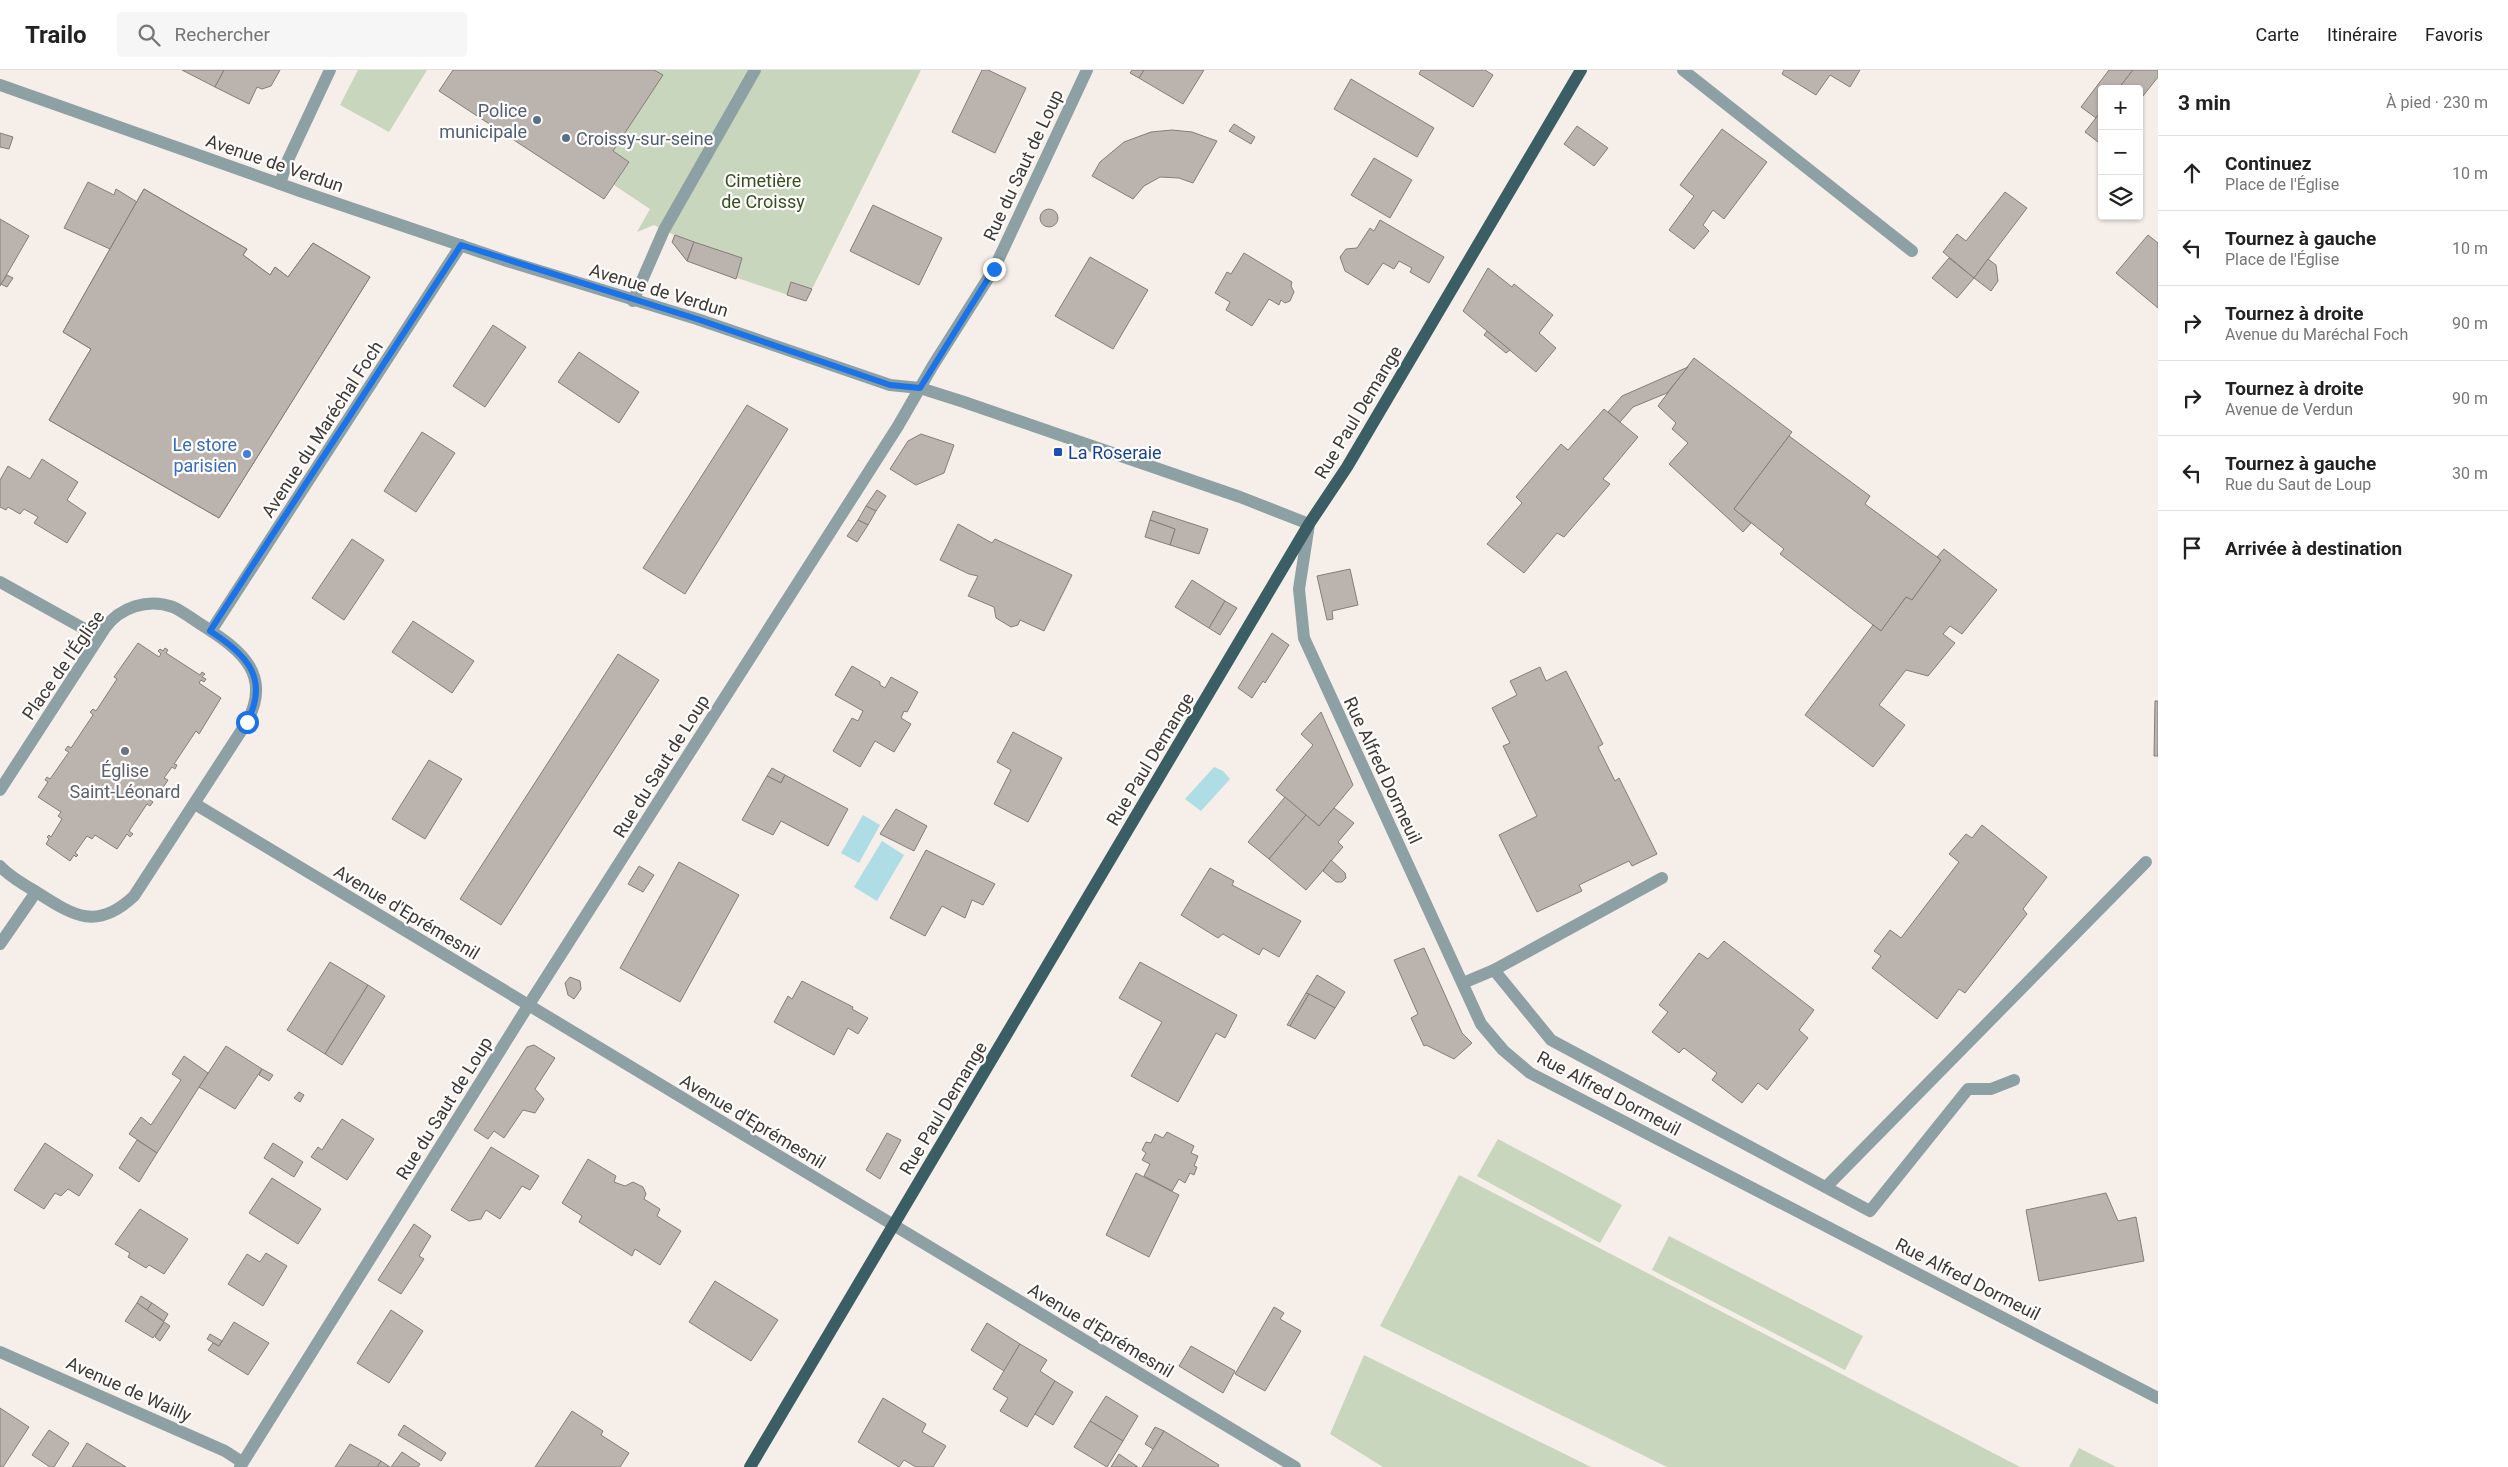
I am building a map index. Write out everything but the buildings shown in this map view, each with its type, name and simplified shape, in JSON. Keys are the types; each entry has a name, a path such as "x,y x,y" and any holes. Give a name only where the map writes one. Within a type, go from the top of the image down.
{"main road":[{"name":"Rue Paul Demange","path":"750,1467 1309,524 1347,467 1581,70"}],"street":[{"path":"280,184 287,162 330,70"},
{"path":"634,301 664,230 755,70"},
{"name":"Rue du Saut de Loup","path":"241,1464 528,1006 893,435 994,269 1087,70"},
{"path":"1683,70 1912,250"},
{"name":"Avenue de Verdun","path":"0,84 280,184 461,245 634,301 697,319 890,385 920,388 1204,485 1309,524"},
{"name":"Avenue du Maréchal Foch","path":"210,631 461,245"},
{"name":"Rue Alfred Dormeuil","path":"1309,524 1300,589 1304,638 1481,1024 1503,1050 1530,1073 2158,1398"},
{"path":"0,582 99,637"},
{"name":"Place de l'Église","path":"0,790 99,637 110,622 125,610 152,604 172,607 236,648 246,659 255,679 256,697 247,722 134,896 118,909 98,916 77,915 64,911 0,866"},
{"name":"Avenue d'Eprémesnil","path":"195,804 1295,1467"},
{"path":"1826,1187 2146,862"},
{"path":"1463,984 1494,970 1662,878"},
{"path":"0,944 36,892"},
{"path":"1494,970 1551,1040 1870,1212 1968,1089 1991,1089 2014,1080"},
{"name":"Avenue de Wailly","path":"0,1352 225,1451 241,1464"}],"green space":[{"path":"358,70 427,70 389,132 340,105"},
{"name":"Cimetière de Croissy","path":"654,70 921,70 806,301 687,261 672,242 674,235 654,225 637,232 650,209 614,185 629,162 613,151 662,75"},
{"path":"1498,1139 1622,1205 1600,1243 1477,1176"},
{"path":"1459,1175 2020,1467 1667,1467 1380,1326"},
{"path":"1669,1236 1863,1336 1845,1370 1652,1270"},
{"path":"1364,1355 1591,1467 1383,1467 1330,1434"},
{"path":"2079,1448 2116,1467 2069,1467"}],"water":[{"path":"1214,767 1223,771 1230,779 1201,811 1185,799"},
{"path":"863,815 880,825 859,863 841,853"},
{"path":"882,841 904,855 877,901 854,887"}],"place":[{"name":"Police municipale","path":"537,120"},
{"name":"Croissy-sur-seine","path":"566,138"},
{"name":"La Roseraie","path":"1058,452"},
{"name":"Le store parisien","path":"247,454"},
{"name":"Église Saint-Léonard","path":"125,751"}],"route":[{"path":"247,722 252,714 256,697 255,679 252,670 243,655 236,648 210,631 430,296 461,245 634,301 697,319 890,385 907,388 920,388 994,269"}]}
